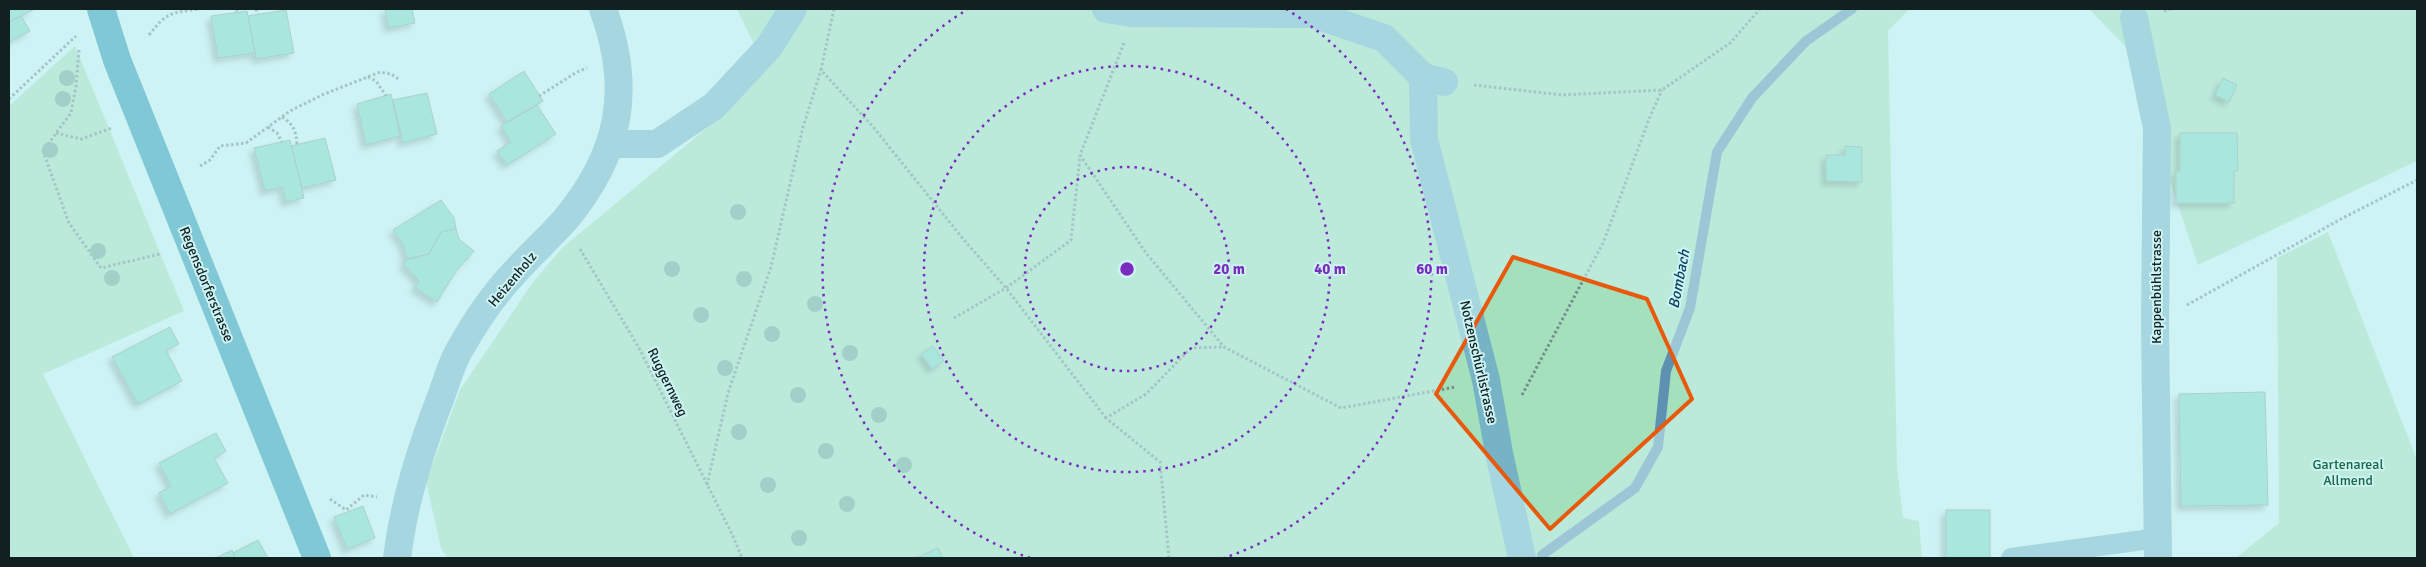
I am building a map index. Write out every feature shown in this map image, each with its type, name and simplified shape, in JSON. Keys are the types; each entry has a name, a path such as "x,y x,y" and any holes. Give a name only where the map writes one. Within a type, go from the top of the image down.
{"street":[{"name":"Regensdorferstrasse","path":"101,9 121,69 317,558"},
{"name":"Heizenholz","path":"397,558 404,508 427,432 459,350 506,282 564,220 587,190 610,144 620,106 618,62 604,9"},
{"path":"610,144 657,144 714,106 769,47 793,9"},
{"path":"1119,11 1314,14 1384,38 1433,80"},
{"name":"Kappenbühlstrasse","path":"2134,18 2157,128 2155,323 2158,548"},
{"name":"Notzenschürlistrasse","path":"1433,80 1424,139 1486,380 1499,452 1522,558"}],"lane":[{"path":"2011,558 2158,548"}],"path":[{"path":"149,36 162,18 175,12 199,9"},
{"path":"256,9 258,14"},
{"path":"708,485 728,393 771,267 803,127 821,70 834,9"},
{"path":"1518,403 1604,241 1649,119 1662,90 1730,43 1760,9"},
{"path":"954,318 1006,288 1071,240 1080,155 1122,50 1119,11"},
{"path":"9,99 78,34"},
{"path":"79,46 76,86 71,113 44,151 69,223 100,268 168,252"},
{"path":"539,96 577,72 592,66"},
{"path":"821,70 874,128 964,240 1006,288 1106,418 1160,462 1170,558"},
{"path":"200,166 210,160 220,146 246,143 282,117 322,95 380,72 390,74 400,80"},
{"path":"368,77 376,81 386,96"},
{"path":"1433,80 1562,95 1662,90"},
{"path":"282,117 290,122 296,130 297,145"},
{"path":"56,133 81,139 117,126"},
{"path":"268,127 276,133 282,142"},
{"path":"1080,155 1146,253 1224,347 1341,408 1486,380"},
{"path":"2155,323 2341,219 2417,180"},
{"name":"Ruggernweg","path":"564,220 639,348 708,485 742,558"},
{"path":"1106,418 1146,394 1192,348 1224,347"},
{"path":"330,499 346,510 364,495 372,495 384,500"}],"highlighted area":[{"path":"1513,257 1647,299 1692,399 1550,529 1436,394"}],"green space":[{"path":"737,9 1909,9 1888,31 1897,467 1903,518 1919,521 1922,558 447,558 441,548 426,482 460,390 533,282 562,248 731,108 754,44"},
{"path":"2089,9 2417,9 2417,161 2198,265 2125,46"},
{"path":"75,46 184,311 43,374 134,558 9,558 9,106"},
{"name":"Gartenareal Allmend","path":"2328,232 2417,460 2417,558 2236,558 2279,523 2277,258"}],"building":[{"path":"9,9 35,9 9,22"},
{"path":"385,9 412,9 415,23 389,28"},
{"path":"286,10 294,53 256,59 248,16"},
{"path":"247,11 255,53 218,58 211,16"},
{"path":"21,16 30,31 9,42 9,22"},
{"path":"524,71 543,101 507,122 489,94"},
{"path":"2223,78 2237,85 2229,102 2215,95"},
{"path":"427,93 437,134 403,143 393,100"},
{"path":"391,94 400,136 366,145 357,104"},
{"path":"537,105 556,134 507,165 497,151 511,142 501,126"},
{"path":"2180,133 2237,133 2238,170 2234,171 2234,203 2176,203 2176,171 2180,171"},
{"path":"325,138 336,180 302,188 291,146"},
{"path":"290,140 304,198 286,202 282,187 265,191 254,148"},
{"path":"1845,146 1862,147 1862,182 1826,181 1826,155 1845,155"},
{"path":"441,200 454,218 456,229 441,232 429,254 407,259 403,244 393,230"},
{"path":"456,229 459,239 474,251 456,271 437,302 415,288 419,281 403,264 406,260 429,254 441,232"},
{"path":"170,327 179,344 166,350 182,381 138,404 112,357"},
{"path":"933,346 944,361 932,369 921,354"},
{"path":"2265,392 2268,505 2181,506 2179,394"},
{"path":"216,433 226,451 214,458 228,483 170,514 159,493 171,486 159,463"},
{"path":"363,506 375,538 347,549 334,517"},
{"path":"1946,510 1990,510 1990,558 1946,558"},
{"path":"258,540 268,558 235,558 233,553"},
{"path":"938,548 943,558 917,558"},
{"path":"232,550 235,558 216,558"}],"waterway":[{"name":"Bombach","path":"1542,555 1635,488 1658,447 1666,371 1690,308 1717,152 1752,98 1806,41 1852,9"}]}
